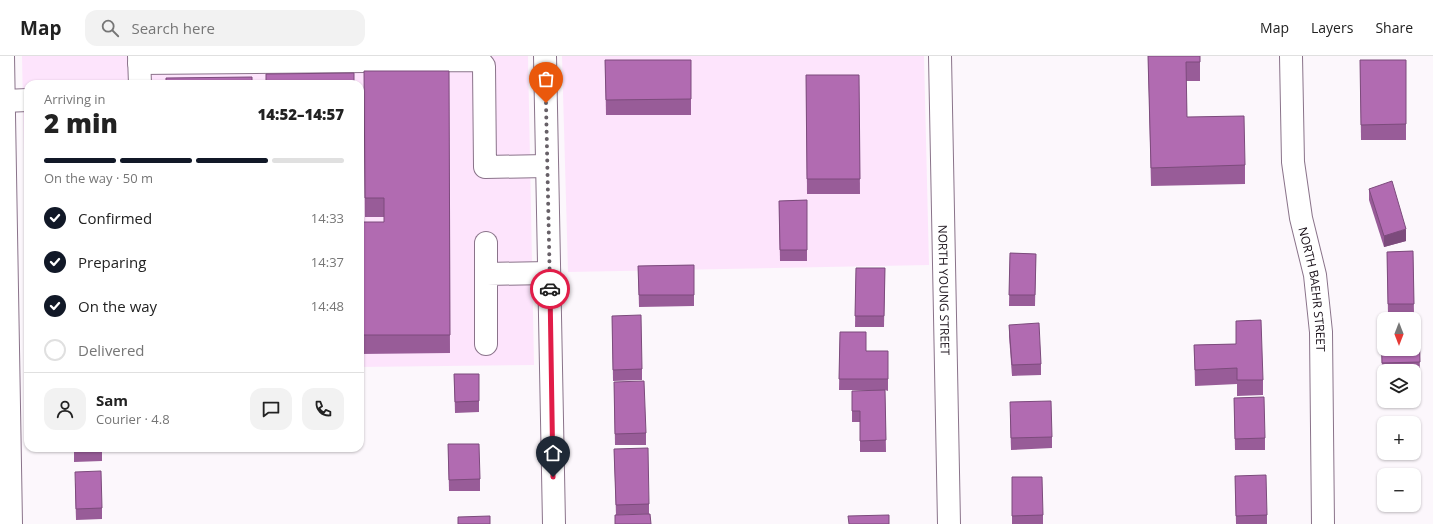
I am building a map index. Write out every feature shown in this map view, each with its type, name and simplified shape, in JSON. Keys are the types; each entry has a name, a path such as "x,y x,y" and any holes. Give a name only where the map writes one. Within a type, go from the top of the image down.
{"street":[{"path":"3,56 3,229 11,524"},
{"path":"545,56 554,524"},
{"name":"NORTH YOUNG STREET","path":"940,56 949,524"},
{"name":"NORTH BAEHR STREET","path":"1291,56 1293,162 1301,218 1315,276 1321,332 1323,524"},
{"path":"139,68 335,59 398,58 479,60 484,66 485,167 547,166"},
{"path":"4,101 24,100"},
{"path":"486,243 486,344"},
{"path":"486,274 549,273"}],"shaded area":[{"path":"22,56 528,56 534,365 364,367 364,80 24,80 24,158"},
{"path":"562,56 924,56 929,265 568,272"}],"building":[{"path":"1148,56 1200,56 1200,62 1186,62 1187,117 1244,116 1245,165 1151,168"},
{"path":"605,60 691,60 691,99 606,100"},
{"path":"1360,60 1406,60 1406,124 1361,125"},
{"path":"364,71 449,71 450,335 364,335 364,222 384,222 384,198 365,198"},
{"path":"354,73 354,80 266,80 266,74"},
{"path":"806,75 859,75 860,179 807,179"},
{"path":"252,77 252,80 166,80 166,78"},
{"path":"1392,181 1406,229 1384,236 1369,189"},
{"path":"807,200 807,250 780,250 779,201"},
{"path":"1413,251 1414,304 1388,304 1387,252"},
{"path":"1010,253 1036,254 1035,295 1009,295"},
{"path":"694,265 694,295 639,295 638,266"},
{"path":"856,268 885,268 884,316 855,316"},
{"path":"641,315 642,369 613,370 612,316"},
{"path":"1261,320 1263,380 1237,380 1237,368 1195,370 1194,345 1236,344 1236,321"},
{"path":"1039,323 1041,364 1012,365 1009,325"},
{"path":"840,332 866,332 866,351 888,351 888,379 839,379"},
{"path":"1382,356 1420,356 1420,362 1382,363"},
{"path":"454,374 479,374 479,401 455,402"},
{"path":"644,381 646,433 615,434 614,382"},
{"path":"885,390 886,440 860,441 860,411 852,411 852,391"},
{"path":"1264,397 1265,438 1235,439 1234,398"},
{"path":"1051,401 1052,437 1011,438 1010,402"},
{"path":"448,444 479,444 480,479 449,480"},
{"path":"648,448 649,504 616,505 614,449"},
{"path":"101,471 102,508 76,509 75,472"},
{"path":"1266,475 1267,515 1236,516 1235,476"},
{"path":"1012,477 1042,477 1043,515 1012,516"},
{"path":"650,514 651,524 615,524 615,515"},
{"path":"889,515 889,524 849,524 848,516"},
{"path":"490,516 490,524 458,524 458,517"}],"way so far":[{"path":"546,103 550,289"}],"route":[{"path":"550,289 553,477"}]}
